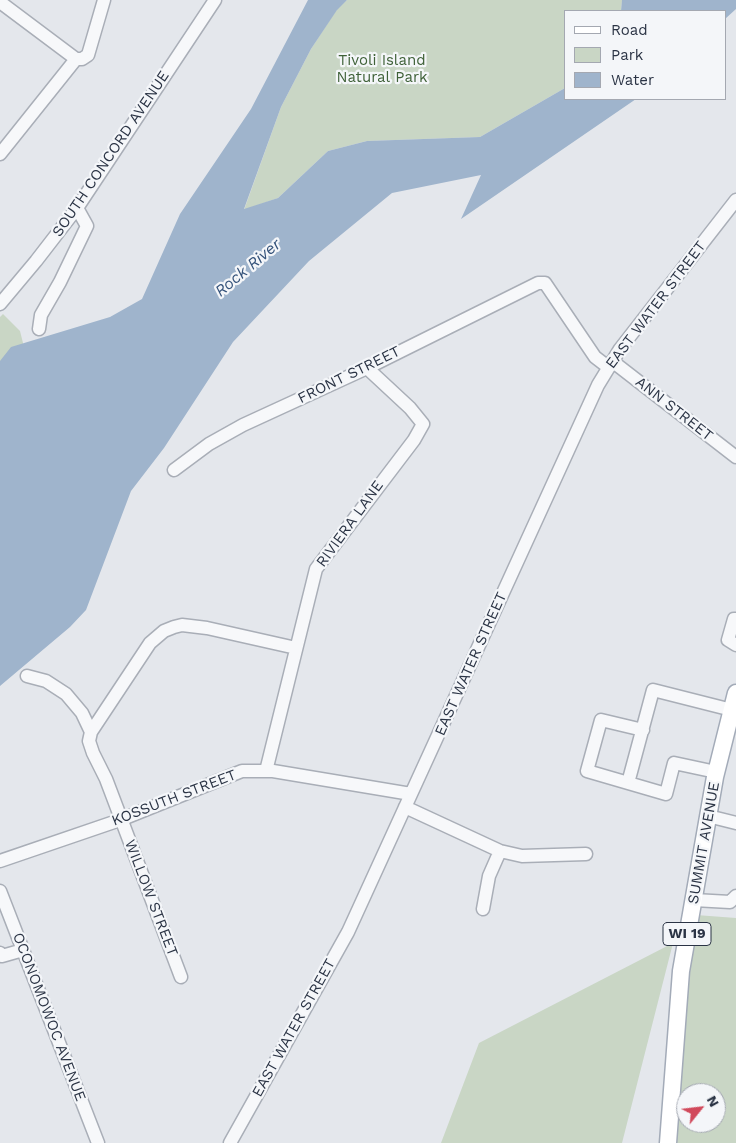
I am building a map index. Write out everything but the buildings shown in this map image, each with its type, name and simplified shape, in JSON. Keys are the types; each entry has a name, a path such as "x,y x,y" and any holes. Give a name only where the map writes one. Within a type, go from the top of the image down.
{"main road":[{"name":"SUMMIT AVENUE","path":"668,1143 681,971 716,772 736,694"}],"street":[{"path":"0,2 76,59 82,59 88,55 104,0"},
{"name":"SOUTH CONCORD AVENUE","path":"0,304 36,262 77,208 215,0"},
{"path":"0,154 76,59"},
{"name":"EAST WATER STREET","path":"230,1143 344,939 610,364 736,200"},
{"path":"39,329 41,315 60,282 87,226 77,208"},
{"name":"ANN STREET","path":"529,287 538,283 545,283 595,358 610,364 736,457"},
{"name":"FRONT STREET","path":"174,470 209,444 243,425 367,368 529,287"},
{"name":"RIVIERA LANE","path":"266,771 316,569 414,440 423,424 410,408 367,368"},
{"path":"736,619 734,619 728,640 731,644 736,645"},
{"path":"91,732 150,643 164,631 182,625 207,628 296,648"},
{"path":"27,676 46,681 66,694 82,713 91,732"},
{"path":"628,784 653,690 732,710"},
{"path":"643,730 601,720 587,771 666,794 674,764 716,772"},
{"name":"WILLOW STREET","path":"91,732 89,741 93,752 106,779 181,977"},
{"name":"KOSSUTH STREET","path":"0,861 120,820 242,771 266,771 411,794"},
{"path":"406,807 500,851 522,856 586,854"},
{"path":"708,816 736,824"},
{"path":"483,909 489,876 500,851"},
{"name":"OCONOMOWOC AVENUE","path":"0,891 98,1143"},
{"path":"694,900 730,902 736,896"},
{"path":"0,952 2,956 23,950"}],"green space":[{"name":"Tivoli Island Natural Park","path":"347,0 622,0 621,10 564,10 564,89 480,137 367,141 328,151 278,198 244,210 281,107 311,49 337,9"},
{"path":"3,314 20,331 26,355 0,385 0,317"},
{"path":"696,915 736,918 736,1143 672,1143 676,1087 676,1133 726,1133 726,1083 676,1083 682,1003"},
{"path":"673,943 622,1143 441,1143 479,1043"}],"water":[{"name":"Rock River","path":"308,0 347,0 337,10 311,49 281,107 244,209 278,198 328,151 367,141 480,137 564,89 564,100 635,100 461,219 481,175 392,193 309,261 233,342 164,448 131,491 86,610 70,627 0,686 0,361 11,347 110,317 142,299 180,214 251,109"},
{"path":"622,0 736,0 736,9 726,18 726,10 621,10"}]}
